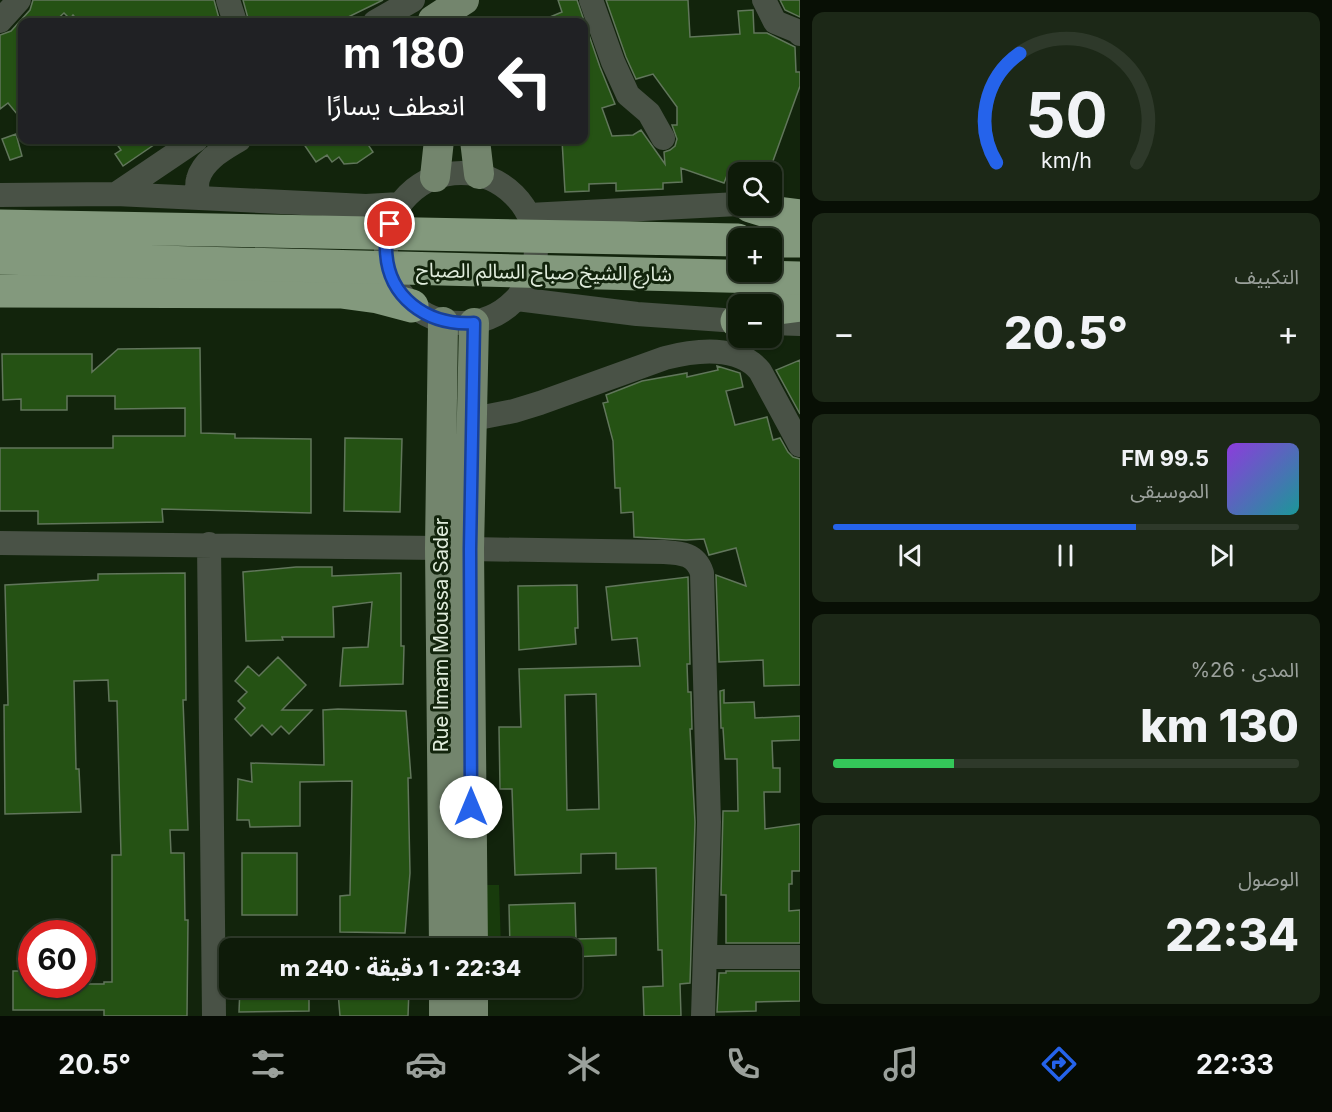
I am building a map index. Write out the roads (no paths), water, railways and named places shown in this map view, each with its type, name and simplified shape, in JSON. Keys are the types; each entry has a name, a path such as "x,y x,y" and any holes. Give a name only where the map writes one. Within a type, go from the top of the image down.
{"highway":[{"path":"782,214 800,216"},
{"name":"شارع الشيخ صباح السالم الصباح","path":"0,226 728,240"},
{"path":"782,240 800,241"},
{"name":"شارع الشيخ صباح السالم الصباح","path":"0,258 800,278"},
{"path":"1,292 340,292 378,297 412,306"},
{"path":"782,307 800,305"}],"main road":[{"path":"428,13 463,0 465,18"},
{"path":"435,177 439,144"},
{"path":"475,144 479,174"},
{"name":"Rue Imam Moussa Sader","path":"443,322 440,548 444,938"},
{"name":"Rue Imam Moussa Sader","path":"473,938 470,549 474,323"},
{"path":"444,998 444,1016"},
{"path":"473,998 473,1016"}],"street":[{"path":"228,0 235,18"},
{"path":"591,0 613,62 628,95 649,113 663,138"},
{"path":"764,0 775,22 800,34"},
{"path":"374,15 428,13"},
{"path":"116,194 190,144"},
{"path":"198,198 197,180 203,170 213,158 233,144"},
{"path":"456,172 479,174 499,183 516,197 529,215 535,232 537,250 534,268 527,285 517,299 497,314 474,323 443,322 412,306 398,289 387,257 386,246 390,224 400,204 415,188 435,177 456,172"},
{"path":"0,195 116,194 366,206 400,204"},
{"path":"782,202 800,201"},
{"path":"529,215 728,205"},
{"path":"517,299 637,314 728,320"},
{"path":"782,323 800,324"},
{"path":"473,419 540,404 678,354 721,352 739,355 752,361 760,371 800,445"},
{"path":"0,543 440,548"},
{"path":"209,544 214,1016"},
{"path":"470,549 684,553 699,565 702,573 710,822 703,1016"},
{"path":"705,957 800,957"}]}
